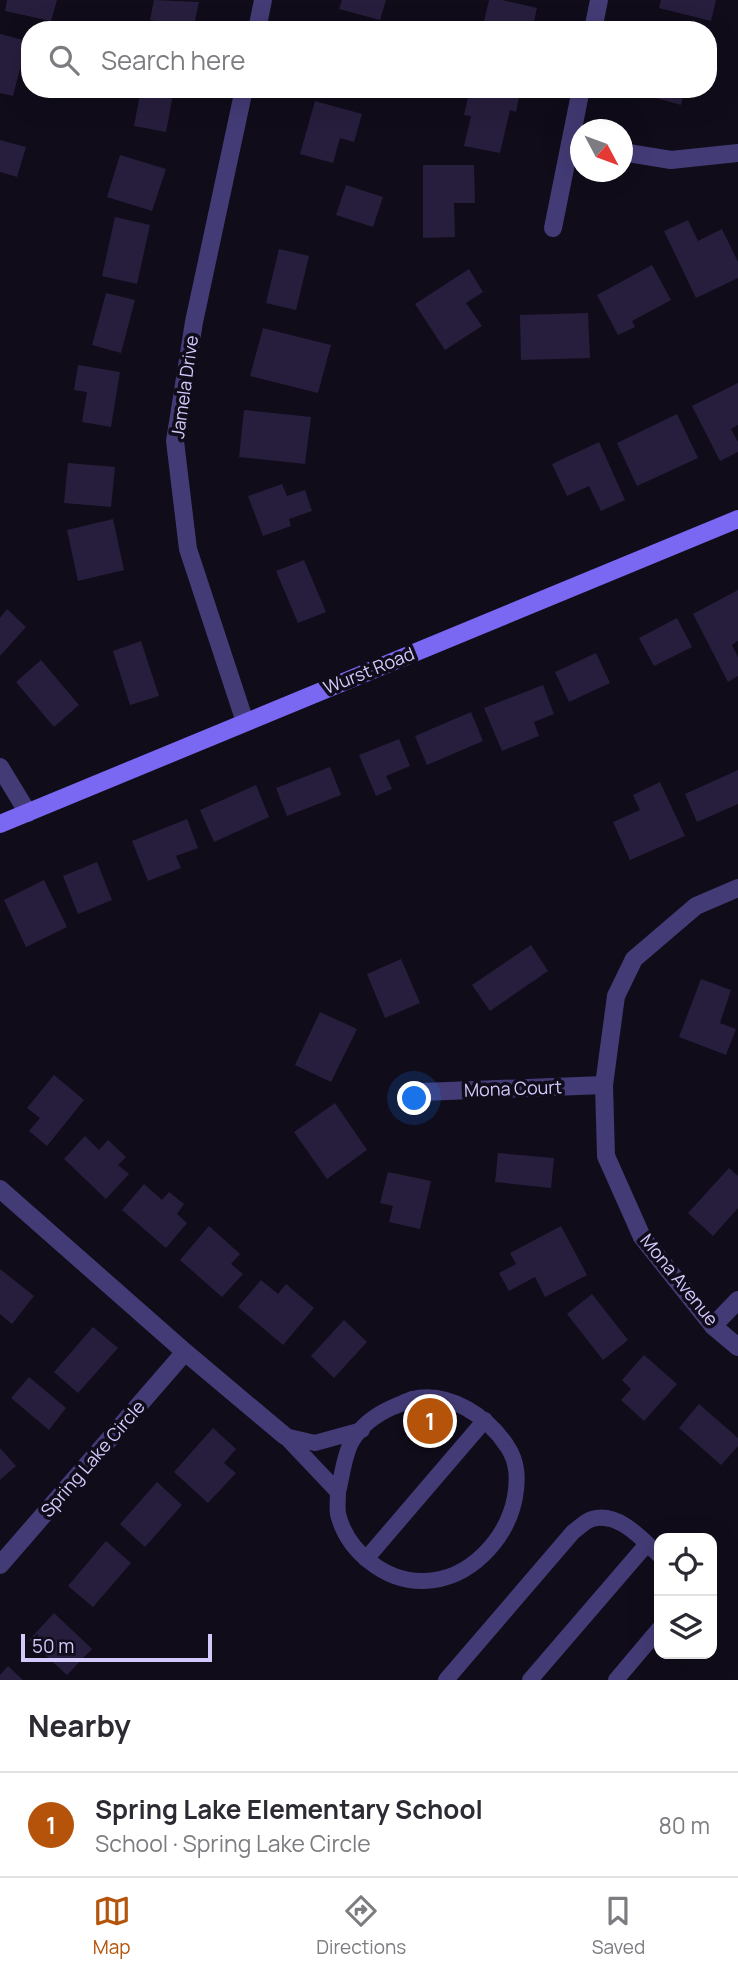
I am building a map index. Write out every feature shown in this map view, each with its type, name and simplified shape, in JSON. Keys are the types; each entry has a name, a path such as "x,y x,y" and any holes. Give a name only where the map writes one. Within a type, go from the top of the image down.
{"street":[{"path":"259,21 263,0"},
{"path":"594,21 598,0"},
{"name":"Jamela Drive","path":"242,98 194,322 175,441 188,550 245,722"},
{"path":"578,119 580,98"},
{"path":"633,154 671,160 738,153"},
{"path":"553,228 570,163"},
{"name":"Wurst Road","path":"0,824 738,519"},
{"path":"0,767 28,813"},
{"name":"Mona Avenue","path":"738,888 696,906 634,958 616,996 604,1086 606,1156 642,1237 713,1326 738,1347"},
{"name":"Mona Court","path":"422,1092 604,1086"},
{"path":"0,1189 285,1436"},
{"path":"713,1326 738,1300"},
{"name":"Spring Lake Circle","path":"0,1565 186,1352"}],"lane":[{"path":"414,1398 438,1399 460,1404 485,1420 511,1452 517,1468 511,1515 500,1537 465,1569 454,1575 425,1581 385,1572 366,1559 348,1539 338,1512 338,1492 351,1443 362,1430 383,1411 414,1398"},
{"path":"366,1559 485,1420"},
{"path":"285,1436 315,1443 362,1430"},
{"path":"285,1436 338,1492"},
{"path":"446,1680 573,1532 589,1520 606,1517 614,1520 654,1550"},
{"path":"530,1680 647,1544"},
{"path":"616,1680 654,1635"}],"building":[{"path":"7,0 57,0 51,21 5,11"},
{"path":"154,0 199,2 195,21 150,20"},
{"path":"342,0 386,0 380,20 339,9"},
{"path":"489,0 502,0 537,8 534,21 484,21"},
{"path":"661,0 716,0 711,21 659,8"},
{"path":"0,34 21,39 21,65 13,96 0,93"},
{"path":"139,98 172,98 166,132 134,126"},
{"path":"468,98 519,98 516,112 510,110 500,153 464,146 471,116 464,115"},
{"path":"656,98 683,98 681,105"},
{"path":"315,101 362,114 354,142 340,138 333,163 300,154"},
{"path":"0,140 26,147 17,177 0,172"},
{"path":"120,155 166,169 152,211 107,197"},
{"path":"423,165 474,165 475,203 454,203 455,237 423,238"},
{"path":"346,185 383,197 373,227 336,215"},
{"path":"115,217 150,225 137,284 102,276"},
{"path":"688,220 698,241 722,229 738,262 738,278 696,298 664,231"},
{"path":"279,249 309,256 296,310 266,303"},
{"path":"652,265 671,300 632,321 635,327 618,335 597,295"},
{"path":"469,269 483,292 466,303 482,326 445,350 415,304"},
{"path":"106,293 135,300 121,353 92,345"},
{"path":"588,313 590,358 521,360 520,315"},
{"path":"263,328 331,345 318,393 250,376"},
{"path":"78,365 120,372 111,427 82,422 87,392 74,390"},
{"path":"738,383 738,425 731,429 738,442 738,452 720,461 692,406"},
{"path":"244,410 311,417 305,464 239,457"},
{"path":"677,414 698,458 637,486 617,443"},
{"path":"599,442 625,500 601,511 589,486 567,496 552,464"},
{"path":"68,463 115,467 111,507 64,503"},
{"path":"282,484 287,496 305,490 312,511 289,519 291,526 263,536 248,496"},
{"path":"113,519 124,570 78,581 67,530"},
{"path":"304,560 326,612 298,623 276,571"},
{"path":"738,590 738,641 732,645 738,657 738,676 728,682 693,614"},
{"path":"7,609 26,627 0,656 0,618"},
{"path":"677,618 692,647 654,666 639,638"},
{"path":"141,641 159,696 130,705 113,651"},
{"path":"596,653 610,683 569,702 555,672"},
{"path":"41,660 79,705 54,727 16,682"},
{"path":"543,685 554,714 534,722 539,736 502,751 484,708"},
{"path":"471,712 483,741 427,765 415,736"},
{"path":"399,739 410,766 386,776 392,789 376,796 359,755"},
{"path":"330,767 341,795 287,816 276,788"},
{"path":"738,770 738,804 697,822 685,794"},
{"path":"660,782 685,836 630,860 613,822 640,810 633,795"},
{"path":"256,785 269,817 214,842 200,810"},
{"path":"187,819 198,848 176,856 181,868 148,881 132,841"},
{"path":"97,862 112,900 78,914 63,876"},
{"path":"44,880 67,927 26,947 4,900"},
{"path":"531,945 548,971 490,1011 472,985"},
{"path":"401,959 420,1003 385,1018 367,974"},
{"path":"701,979 731,990 720,1023 736,1029 726,1055 679,1037"},
{"path":"320,1012 357,1029 331,1082 295,1065"},
{"path":"54,1075 84,1100 47,1146 29,1131 40,1118 27,1108"},
{"path":"335,1103 367,1150 327,1179 294,1132"},
{"path":"85,1136 99,1150 108,1140 126,1157 118,1165 129,1174 106,1199 64,1159"},
{"path":"498,1153 554,1158 551,1188 495,1182"},
{"path":"729,1168 738,1176 738,1208 713,1236 688,1213"},
{"path":"388,1172 431,1181 420,1229 389,1222 393,1206 380,1203"},
{"path":"144,1184 162,1200 169,1192 184,1204 177,1214 187,1223 166,1248 122,1210"},
{"path":"209,1226 240,1254 231,1264 243,1274 222,1297 180,1260"},
{"path":"561,1226 587,1275 545,1297 535,1277 509,1291 499,1273 516,1264 510,1253"},
{"path":"0,1269 34,1296 12,1324 0,1314"},
{"path":"261,1280 278,1294 286,1284 314,1308 283,1345 238,1307"},
{"path":"592,1294 628,1340 603,1360 567,1314"},
{"path":"344,1320 367,1342 334,1378 311,1356"},
{"path":"93,1327 118,1348 78,1393 54,1372"},
{"path":"644,1355 677,1384 644,1421 621,1400 631,1389 622,1380"},
{"path":"29,1377 66,1408 49,1430 11,1398"},
{"path":"699,1404 738,1438 738,1446 721,1465 679,1428"},
{"path":"213,1428 236,1449 224,1463 236,1473 208,1503 174,1472"},
{"path":"0,1448 16,1466 0,1480"},
{"path":"157,1482 182,1505 145,1547 120,1524"},
{"path":"106,1541 131,1563 93,1607 68,1586"},
{"path":"54,1613 92,1649 67,1675 29,1640"},
{"path":"8,1666 23,1680 0,1680 0,1675"}],"place":[{"name":"Spring Lake Elementary School","path":"430,1421"}]}
